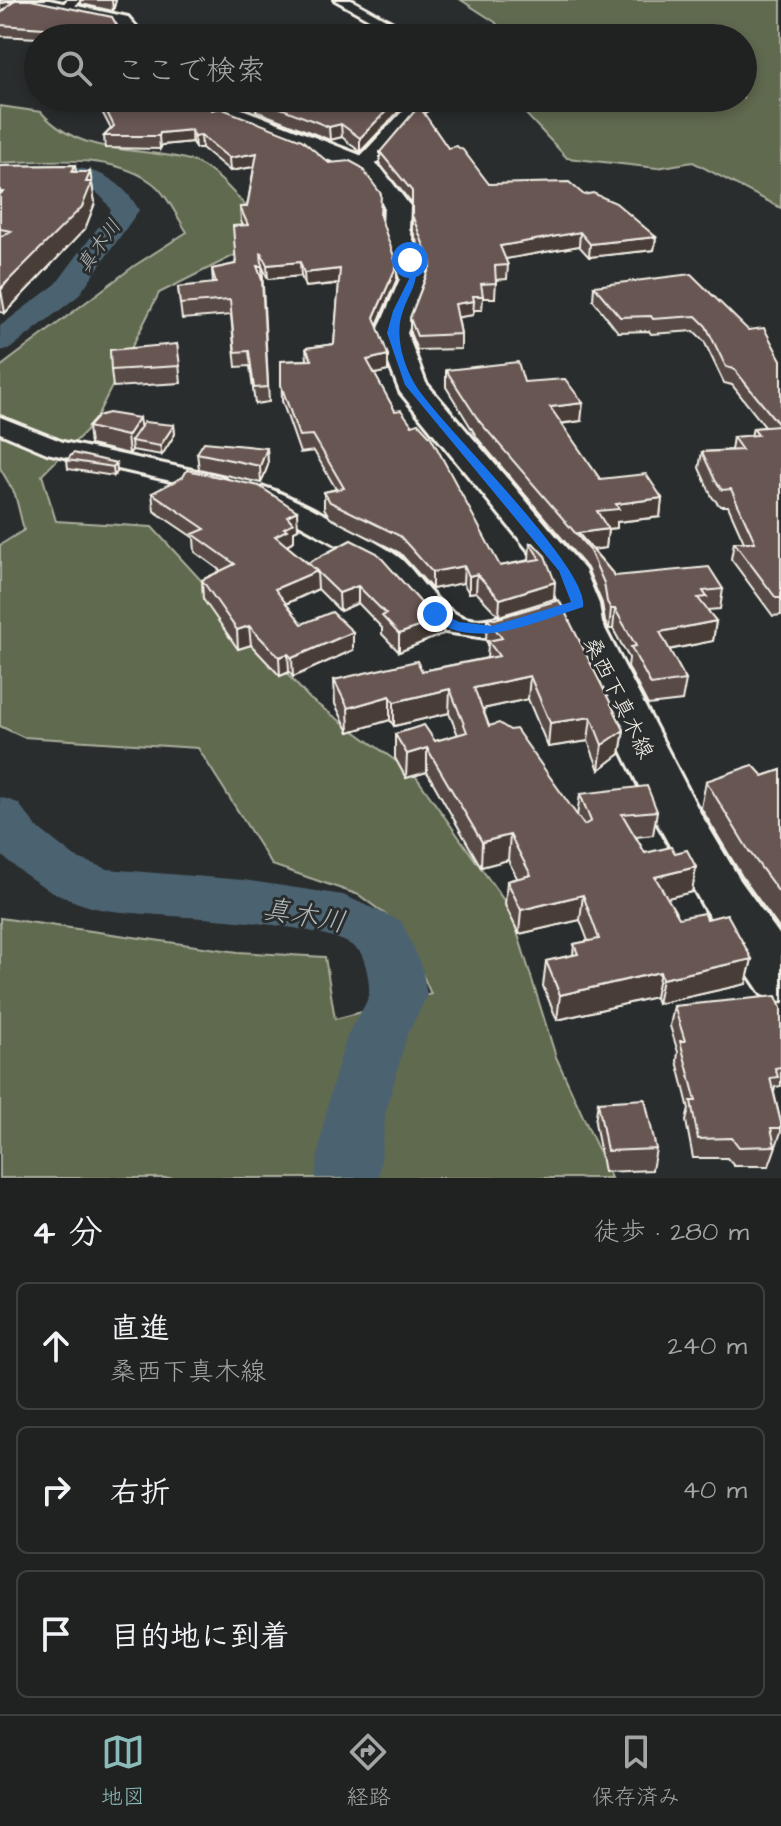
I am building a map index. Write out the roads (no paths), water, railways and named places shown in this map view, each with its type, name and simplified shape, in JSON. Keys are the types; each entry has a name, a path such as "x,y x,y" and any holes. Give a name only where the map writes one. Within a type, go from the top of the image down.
{"main road":[{"path":"23,0 70,5 124,24"},
{"name":"桑西下真木線","path":"229,112 361,166 372,173 397,206 396,229 410,260 414,279 398,311 392,333 411,385 565,570 579,604 581,623 677,815 722,894 781,979"}],"street":[{"path":"341,0 386,24"},
{"path":"361,166 374,156 413,112"},
{"path":"0,424 56,448 269,495 312,523 389,562 435,614 455,626 493,630 579,604"}],"waterway":[{"name":"真木川","path":"0,176 54,173 89,177 116,194 125,210 67,290 0,341"},
{"name":"真木川","path":"0,816 19,841 56,871 104,889 243,901 343,917 381,937 394,966 398,996 378,1033 355,1111 347,1178"}]}
